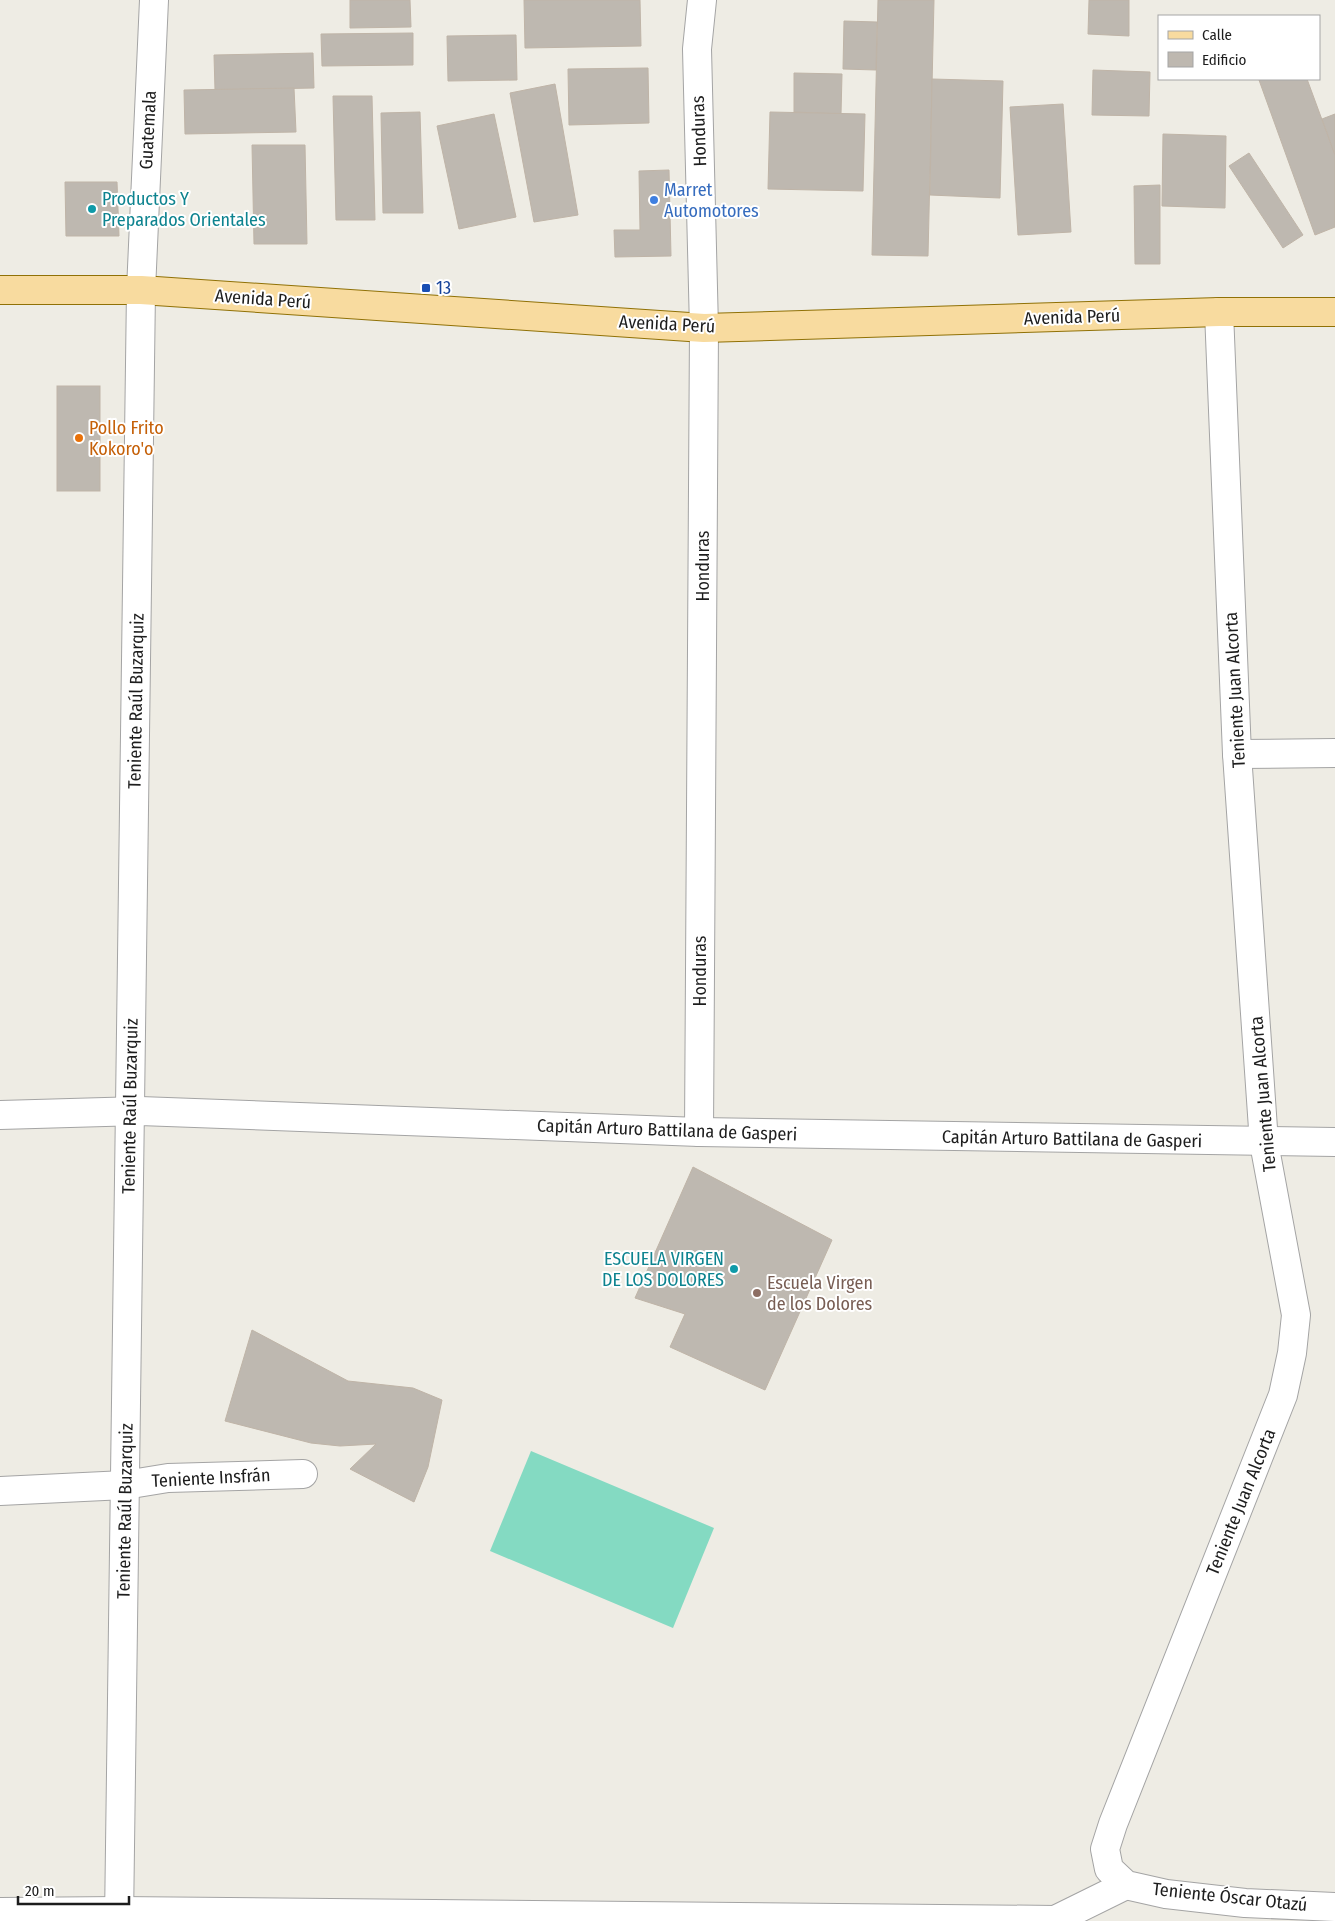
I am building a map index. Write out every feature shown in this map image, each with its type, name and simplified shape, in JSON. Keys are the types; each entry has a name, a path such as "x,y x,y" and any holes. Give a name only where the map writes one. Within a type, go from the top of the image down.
{"main road":[{"name":"Avenida Perú","path":"0,290 141,290 704,328 1219,312 1335,312"}],"street":[{"name":"Guatemala","path":"141,290 154,0"},
{"name":"Honduras","path":"699,1132 704,328 697,49 702,0"},
{"name":"Teniente Raúl Buzarquiz","path":"119,1916 141,290"},
{"name":"Teniente Juan Alcorta","path":"1117,1877 1105,1849 1113,1824 1283,1395 1292,1353 1296,1315 1264,1143 1237,754 1219,312"},
{"path":"1237,754 1335,753"},
{"name":"Capitán Arturo Battilana de Gasperi","path":"0,1115 130,1112 699,1132 1264,1143 1335,1142"},
{"name":"Teniente Insfrán","path":"0,1491 125,1485 168,1478 303,1474"},
{"path":"0,1912 119,1916 1055,1920 1117,1877"},
{"name":"Teniente Óscar Otazú","path":"1117,1877 1166,1894 1250,1912 1335,1907"}],"green space":[{"path":"531,1451 714,1528 673,1628 490,1551"}],"building":[{"path":"350,0 410,0 411,27 350,28"},
{"path":"524,0 640,0 641,46 525,48"},
{"path":"878,0 934,0 928,256 872,255"},
{"path":"1089,0 1129,0 1129,36 1088,34"},
{"path":"844,21 877,22 876,70 843,69"},
{"path":"413,33 413,65 322,66 321,34"},
{"path":"516,35 517,80 448,81 447,36"},
{"path":"313,53 314,88 215,90 214,55"},
{"path":"648,68 649,123 569,125 568,69"},
{"path":"1093,70 1150,72 1149,116 1092,115"},
{"path":"794,73 842,74 841,114 794,112"},
{"path":"932,79 1003,81 1000,198 930,195"},
{"path":"1259,80 1307,80 1335,155 1335,227 1315,235"},
{"path":"555,84 578,215 534,222 510,93"},
{"path":"294,88 296,132 185,134 184,90"},
{"path":"333,96 372,96 375,220 336,220"},
{"path":"1063,104 1071,232 1018,235 1010,107"},
{"path":"420,112 423,213 383,213 381,113"},
{"path":"770,112 865,114 863,191 768,189"},
{"path":"494,114 516,217 459,229 437,126"},
{"path":"1335,114 1335,155 1322,119"},
{"path":"1163,134 1226,136 1225,208 1162,206"},
{"path":"252,145 305,145 307,244 254,244"},
{"path":"1249,153 1303,235 1283,248 1229,166"},
{"name":"Marret Automotores","path":"669,170 671,256 615,257 614,230 640,230 639,171"},
{"name":"Productos Y Preparados Orientales","path":"65,182 117,182 119,236 66,236"},
{"path":"1160,185 1160,264 1135,264 1134,186"},
{"name":"Pollo Frito Kokoro'o","path":"57,386 100,386 100,491 57,491"},
{"name":"ESCUELA VIRGEN DE LOS DOLORES","path":"693,1167 832,1240 765,1390 670,1347 685,1314 635,1298"},
{"path":"252,1330 348,1381 413,1388 442,1400 428,1467 414,1502 350,1469 376,1444 340,1446 311,1443 225,1421"}],"place":[{"name":"Marret Automotores","path":"654,200"},
{"name":"Productos Y Preparados Orientales","path":"92,209"},
{"name":"13","path":"426,288"},
{"name":"Pollo Frito Kokoro'o","path":"79,438"},
{"name":"ESCUELA VIRGEN DE LOS DOLORES","path":"734,1269"},
{"name":"Escuela Virgen de los Dolores","path":"757,1293"}]}
